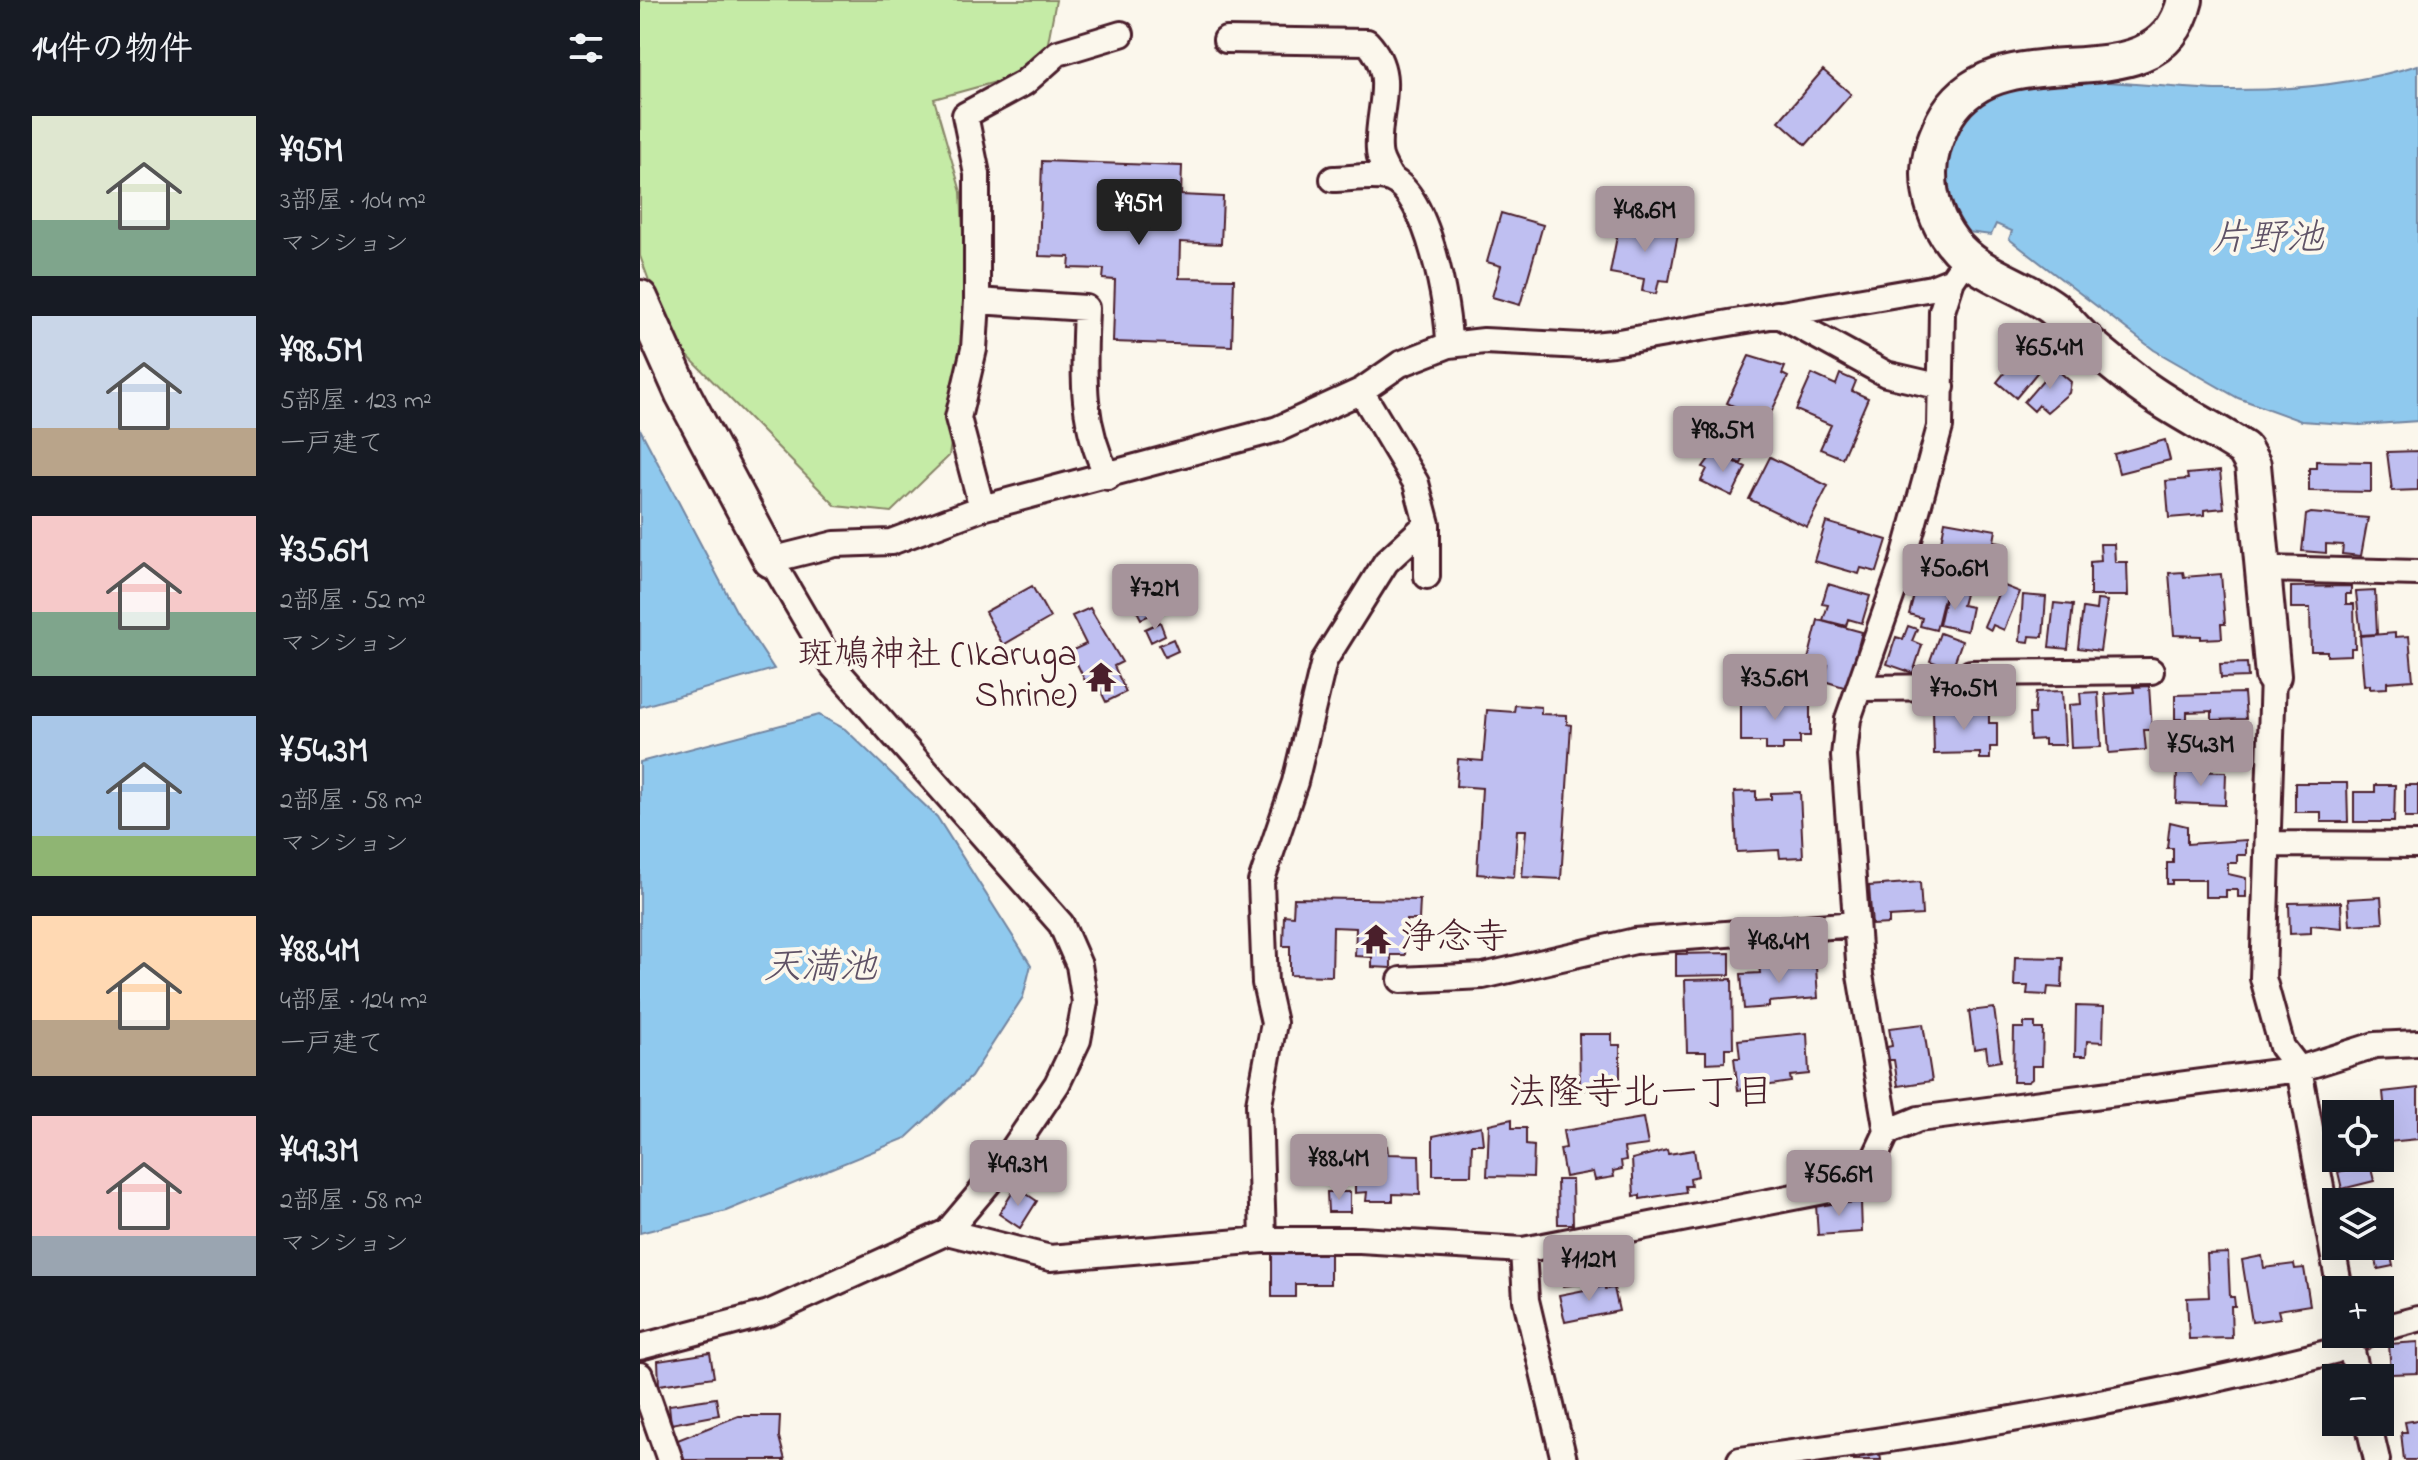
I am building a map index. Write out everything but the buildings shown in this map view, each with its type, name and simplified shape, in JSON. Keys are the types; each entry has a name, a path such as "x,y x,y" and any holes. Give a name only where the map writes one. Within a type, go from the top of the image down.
{"street":[{"path":"2185,0 2168,34 2154,48 2122,63 2033,66 1999,75 1968,91 1948,113 1932,145 1931,197 1960,269 2053,308 2142,386 2244,449 2253,465 2273,676 2263,978 2282,1047 2299,1069 2337,1276"},
{"path":"982,508 958,418 974,349 977,301 977,174 965,115 1024,83 1058,53 1121,34"},
{"path":"1226,40 1367,42 1378,54 1385,72 1379,153 1391,179 1414,199 1446,296 1449,345"},
{"path":"1333,179 1391,179"},
{"path":"771,560 835,544 891,542 982,508 1108,477 1278,429 1361,391 1400,364 1449,345 1484,341 1583,346 1932,288 1960,269"},
{"path":"947,1232 1050,1258 1263,1240 1360,1240 1523,1250 1855,1185 1870,1168 1887,1132 1860,975 1844,756 1848,719 1902,565 1940,427 1942,311 1960,269"},
{"path":"640,298 683,394 771,560 833,666 1061,924 1079,965 1085,1002 1078,1040 1057,1084 997,1173 947,1232 769,1313 640,1347"},
{"path":"977,301 1086,308 1084,394 1089,430 1108,477"},
{"path":"1777,314 1886,374 1942,387"},
{"path":"1361,391 1416,483 1427,524 1427,576"},
{"path":"1263,1240 1259,1104 1274,1023 1265,983 1261,882 1295,782 1324,661 1386,562 1427,524"},
{"path":"2263,569 2418,573"},
{"path":"1859,688 1961,687 1971,673 2151,671"},
{"path":"2269,844 2418,845"},
{"path":"1401,980 1483,976 1635,941 1856,924"},
{"path":"1887,1132 1919,1119 2299,1069 2375,1045 2418,1043"},
{"path":"1523,1250 1526,1300 1564,1460"},
{"path":"2394,1325 2418,1319"},
{"path":"1740,1460 1867,1443 2109,1402 2234,1377 2338,1348"},
{"path":"640,1375 670,1460"},
{"path":"2371,1436 2377,1460"}],"green space":[{"path":"640,0 1056,0 1043,69 934,99 961,192 968,333 949,456 891,512 836,506 670,338 640,256"}],"water":[{"name":"片野池","path":"2418,65 2418,421 2360,425 2301,421 2238,398 2154,350 2009,239 2012,231 1996,224 1991,235 1968,232 1956,211 1945,178 1948,142 1960,118 1988,93 2020,84 2077,81 2220,90 2270,89 2345,82"},
{"path":"640,429 736,611 774,669 640,707"},
{"name":"天満池","path":"819,715 845,729 937,817 1031,965 1023,997 971,1077 906,1138 726,1211 640,1233 640,762"}],"place":[{"name":"斑鳩神社 (Ikaruga Shrine)","path":"1101,677"},
{"name":"浄念寺","path":"1376,939"}],"district":[{"name":"法隆寺北一丁目","path":"1641,1095"}]}
